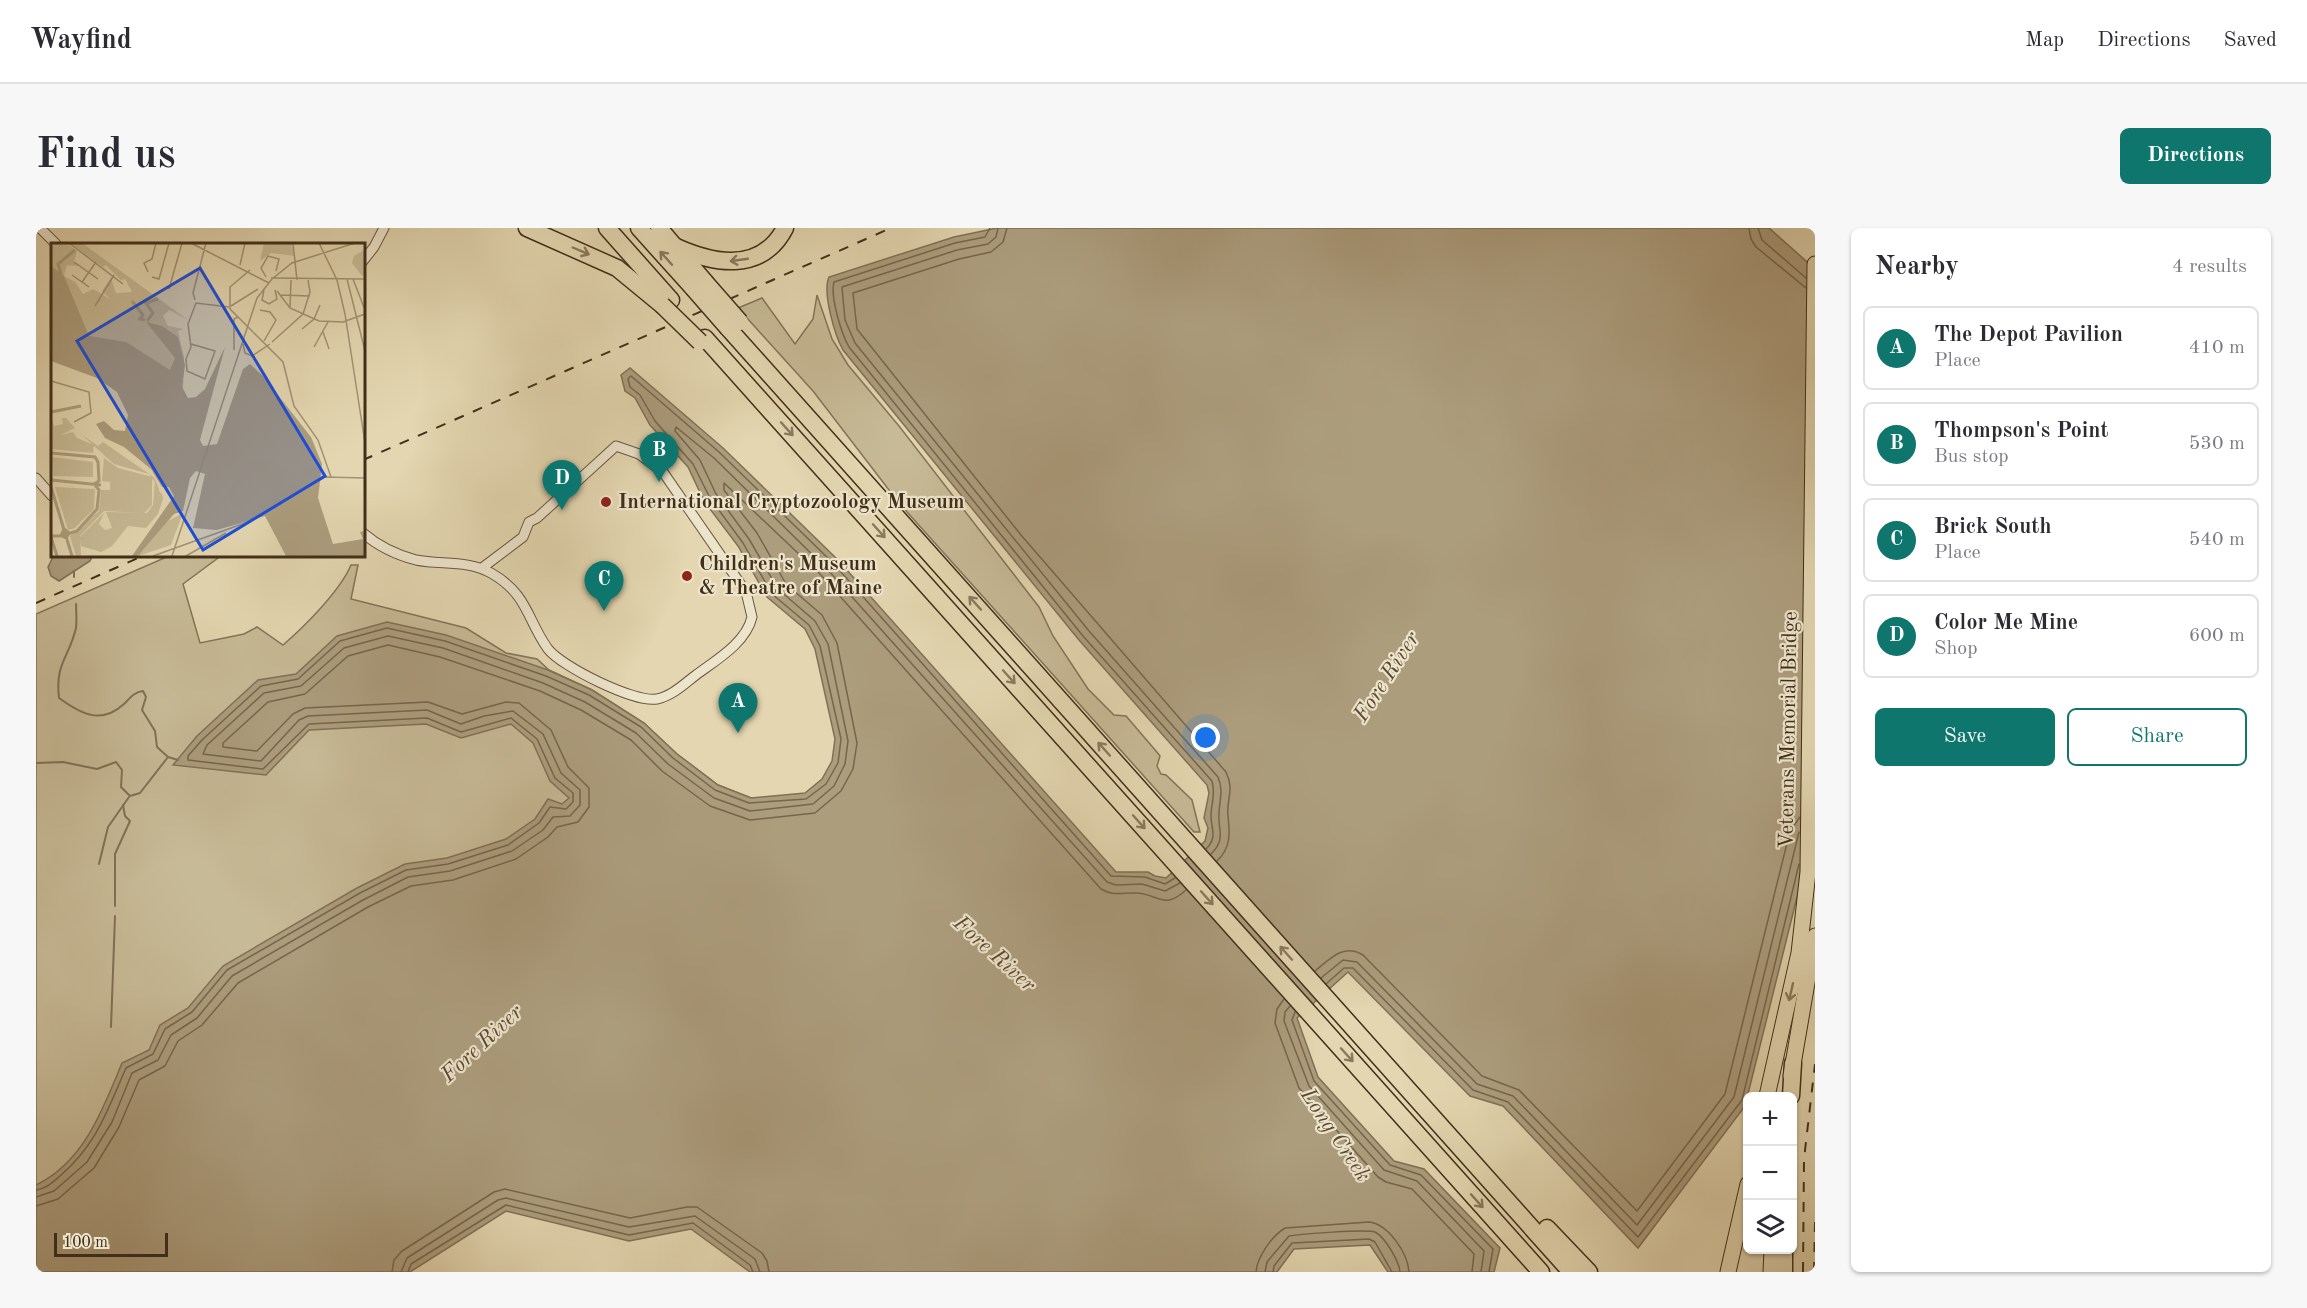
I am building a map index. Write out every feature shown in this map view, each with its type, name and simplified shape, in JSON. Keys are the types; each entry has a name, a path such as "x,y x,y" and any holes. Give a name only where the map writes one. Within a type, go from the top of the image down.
{"highway":[{"path":"527,228 617,268 666,302"},
{"path":"607,228 666,302 748,386 1541,1272"},
{"path":"639,228 699,285 851,463 1571,1272"},
{"path":"659,228 674,246 699,285"},
{"path":"674,246 699,257 739,262 762,252 785,228"},
{"path":"1789,1092 1793,1063"},
{"path":"1440,1126 1485,1164 1589,1272"},
{"path":"1784,1254 1784,1272"}],"main road":[{"name":"Veterans Memorial Bridge","path":"1768,1092 1799,953 1808,872 1815,264"},
{"path":"1793,1063 1815,936"},
{"path":"1728,1272 1744,1200"},
{"path":"1771,1272 1772,1254"}],"street":[{"path":"40,228 55,243"},
{"path":"364,260 384,228"},
{"path":"364,534 385,548 415,560 482,568 501,579 519,597 531,615 544,643 558,660 576,671 643,700 663,697 710,664 741,639 752,617 746,592 663,472 639,454 616,446 537,518 529,522 523,537 482,568"},
{"path":"36,478 51,495"}],"shaded area":[{"path":"817,295 832,339 848,365 899,426 1039,607 1053,636 1088,689 1114,715 1126,716 1160,756 1157,766 1161,774 1166,775 1192,800 1200,832 1194,832 899,503 813,391 738,308 762,298 795,344 813,319"},
{"path":"169,556 221,556 183,584 200,643 244,634 257,627 283,645 311,619 330,597 351,565 358,565 351,599 466,628 506,653 537,659 549,670 592,690 644,723 677,754 718,785 751,798 36,1213 36,614"}],"water":[{"path":"997,228 1769,228 1815,269 1815,825 1748,1092 1743,1092 1743,1109 1638,1248 1503,1106 1470,1096 1348,972 1297,1018 1318,1077 1394,1161 1424,1169 1500,1248 1494,1272 1388,1272 1370,1245 1294,1249 1277,1272 750,1272 691,1229 629,1241 506,1211 410,1272 36,1272 36,1185 67,1163 90,1133 122,1063 149,1050 160,1025 188,1008 223,966 357,888 405,864 447,858 506,839 535,819 548,799 562,804 569,798 550,781 533,743 511,724 461,738 426,724 309,730 266,775 173,765 197,736 258,680 296,674 337,636 387,622 446,635 548,670 592,690 644,723 677,754 718,785 751,798 805,793 822,779 832,761 835,739 815,649 805,629 767,597 738,546 704,501 688,467 650,425 635,398 625,391 621,375 630,368 723,448 837,559 1116,872 1148,872 1166,878 1205,841 1208,828 1204,818 1209,793 1207,785 1079,640 843,350 836,335 828,303 829,277 954,237"},
{"path":"54,556 92,556 90,561 59,581 51,576 48,567"}],"waterway":[{"path":"74,571 74,577"},
{"path":"76,604 76,628 61,668 59,698 75,709 99,716 116,710 135,694 143,691 146,697 142,710 155,731 157,747 168,757 178,760"},
{"path":"36,763 63,762 97,769 116,762 122,770 121,787 130,796 140,793 168,757"},
{"path":"99,864 108,827 129,797"},
{"path":"115,906 115,854 130,821 125,816 123,805"},
{"path":"111,1027 115,916"}],"railway":[{"path":"364,460 891,228"},
{"path":"36,603 143,556"},
{"path":"1803,1272 1804,1159 1815,1064"},
{"path":"1814,1272 1815,1222"}],"place":[{"name":"Thompson's Point","path":"659,482"},
{"name":"International Cryptozoology Museum","path":"606,502"},
{"name":"Color Me Mine","path":"562,510"},
{"name":"Children's Museum & Theatre of Maine","path":"687,576"},
{"name":"Brick South","path":"604,611"},
{"name":"The Depot Pavilion","path":"738,733"}],"water label":[{"name":"Fore River","path":"1387,677"},
{"name":"Fore River","path":"994,954"},
{"name":"Fore River","path":"482,1044"},
{"name":"Long Creek","path":"1335,1135"}]}
